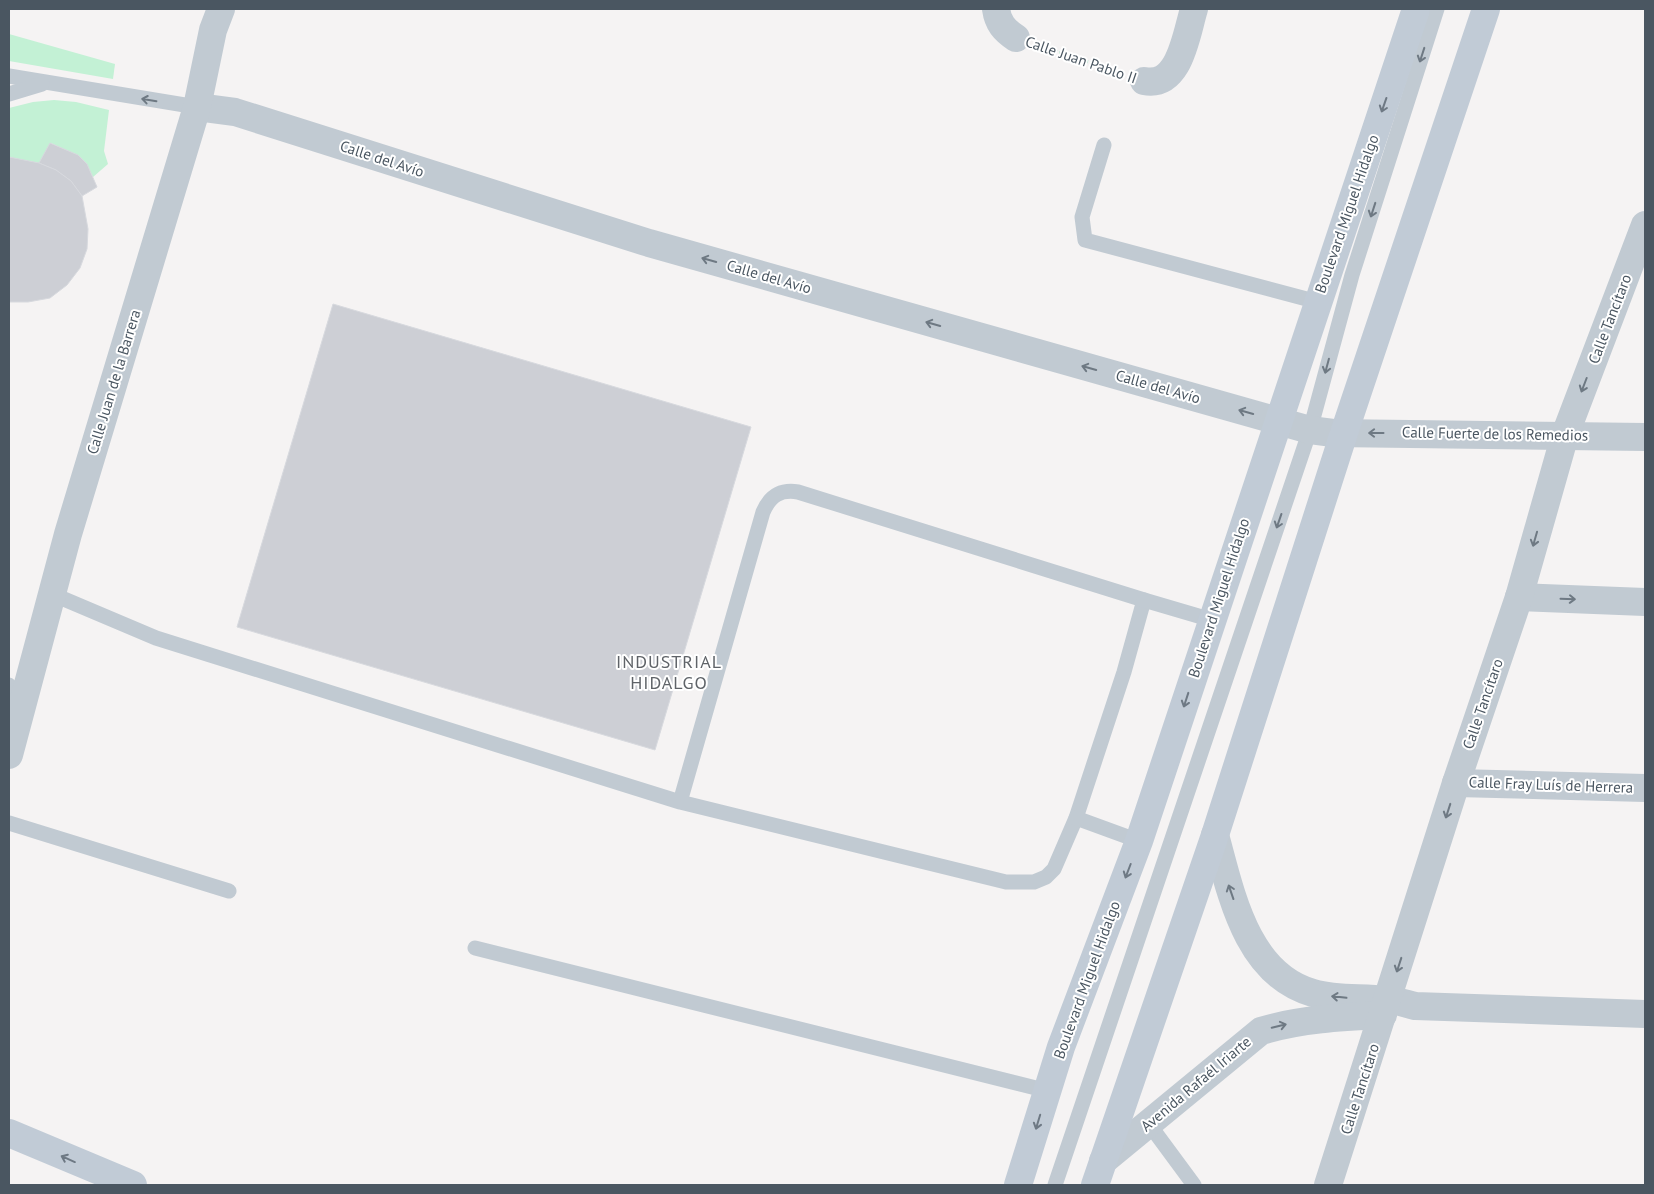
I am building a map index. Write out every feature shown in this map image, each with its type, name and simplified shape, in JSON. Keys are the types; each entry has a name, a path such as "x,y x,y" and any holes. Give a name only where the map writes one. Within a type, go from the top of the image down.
{"main road":[{"name":"Boulevard Miguel Hidalgo","path":"1018,1185 1061,1047 1139,841 1416,9"},
{"path":"1099,1173 1215,835 1329,432 1486,9"},
{"path":"9,1133 133,1185"}],"street":[{"name":"Calle Juan de la Barrera","path":"9,750 52,594 197,107 213,30 221,9"},
{"name":"Calle Juan Pablo II","path":"996,9 998,19 1004,29 1016,38"},
{"name":"Calle Juan Pablo II","path":"1144,81 1154,83 1170,75 1176,64 1194,9"},
{"name":"Calle del Avío","path":"197,107 235,112 649,244 1278,421 1329,432"},
{"name":"Calle Tancítaro","path":"1328,1185 1386,1008 1456,783 1519,597 1565,434 1643,239"},
{"name":"Calle Fuerte de los Remedios","path":"1329,432 1565,434 1645,437"},
{"path":"1519,597 1645,602"},
{"name":"Calle Fray Luís de Herrera","path":"1456,783 1645,788"},
{"name":"Avenida Rafaél Iriarte","path":"1215,835 1231,892 1245,926 1259,956 1272,970 1287,981 1312,993 1386,1008"},
{"name":"Avenida Rafaél Iriarte","path":"1099,1173 1149,1124 1261,1031 1289,1023 1338,1017 1386,1008 1416,1006 1645,1014"}],"lane":[{"path":"1083,1185 1156,974 1329,432 1352,275 1437,9"},
{"path":"1055,1185 1329,432 1474,9"},
{"path":"9,76 197,107"},
{"path":"9,94 46,83"},
{"path":"1104,145 1082,217 1085,240 1318,302"},
{"path":"680,802 763,512 768,500 787,490 1212,620"},
{"path":"52,594 156,638 680,802 1006,882 1023,883 1046,877 1054,869 1076,818 1124,672 1144,600"},
{"path":"9,685 19,714"},
{"path":"1076,818 1139,841"},
{"path":"9,823 229,891"},
{"path":"475,948 1048,1090"},
{"path":"1149,1124 1194,1185"}],"path":[{"name":"Calle Juan Pablo II","path":"1016,38 1144,81"}],"green space":[{"path":"9,34 115,64 113,79 9,61"},
{"path":"54,100 76,102 109,110 104,151 108,164 93,177 81,160 70,152 51,143 41,164 9,157 9,108 33,102"}],"building":[{"path":"50,143 78,155 87,164 97,187 82,196 71,181 56,170 39,163"},
{"path":"9,157 39,163 56,170 71,181 82,196 88,229 87,249 80,268 67,285 50,298 28,302 9,302"},
{"path":"333,304 751,427 655,750 237,627"}],"district":[{"name":"INDUSTRIAL HIDALGO","path":"669,672"}]}
